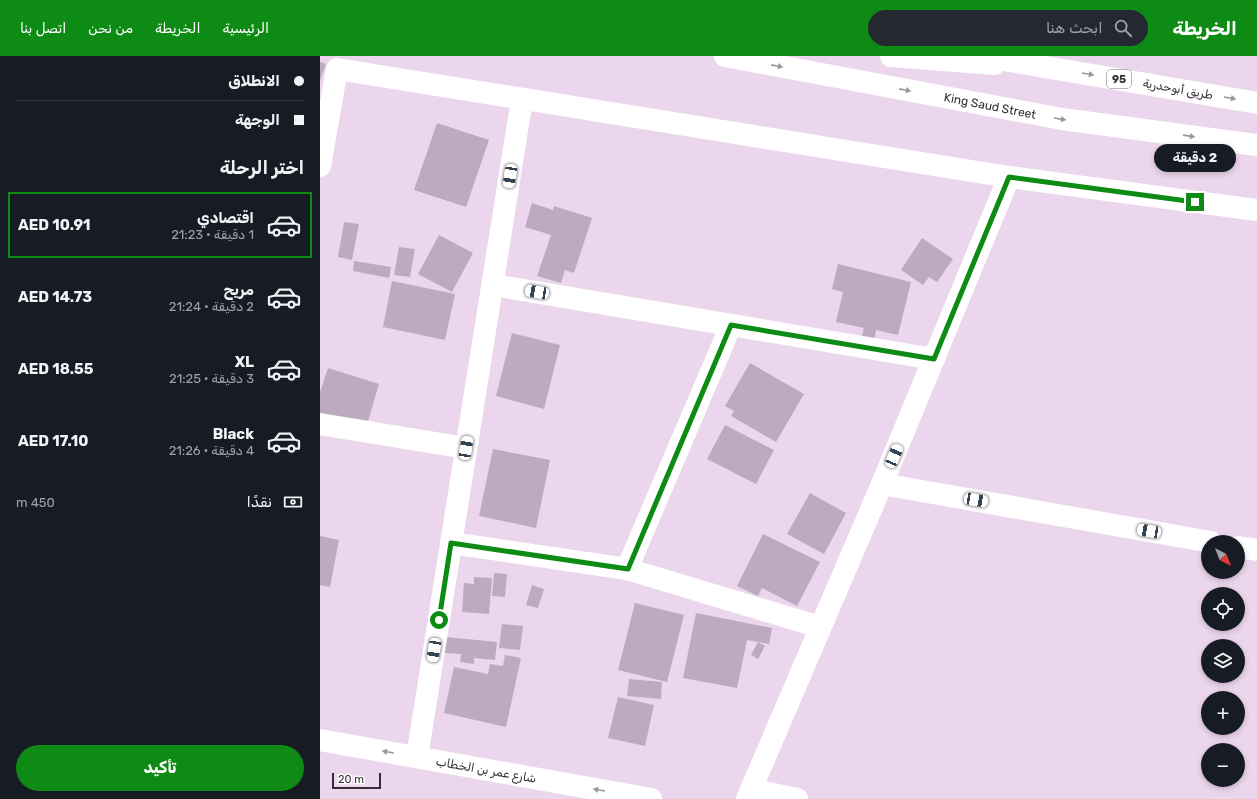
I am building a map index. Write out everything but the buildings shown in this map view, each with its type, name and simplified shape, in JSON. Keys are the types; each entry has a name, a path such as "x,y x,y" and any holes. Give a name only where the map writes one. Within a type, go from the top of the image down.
{"main road":[{"name":"King Saud Street","path":"725,56 1062,119 1257,145"},
{"path":"891,56 1054,68"},
{"name":"طريق أبوحدرية","path":"980,56 1257,103"},
{"path":"320,166 337,69 1009,177 1257,210"},
{"path":"417,757 522,99"},
{"path":"797,799 749,794 882,484 1009,177"},
{"path":"493,285 934,359"},
{"path":"628,569 731,325"},
{"path":"320,424 466,448"},
{"path":"882,484 1201,540"},
{"path":"451,543 628,569 820,627"},
{"path":"1245,548 1257,550"},
{"name":"شارع عمر بن الخطاب","path":"320,740 651,799"}],"route":[{"path":"439,620 451,543 628,569 731,325 934,359 1009,177 1195,202"}]}
